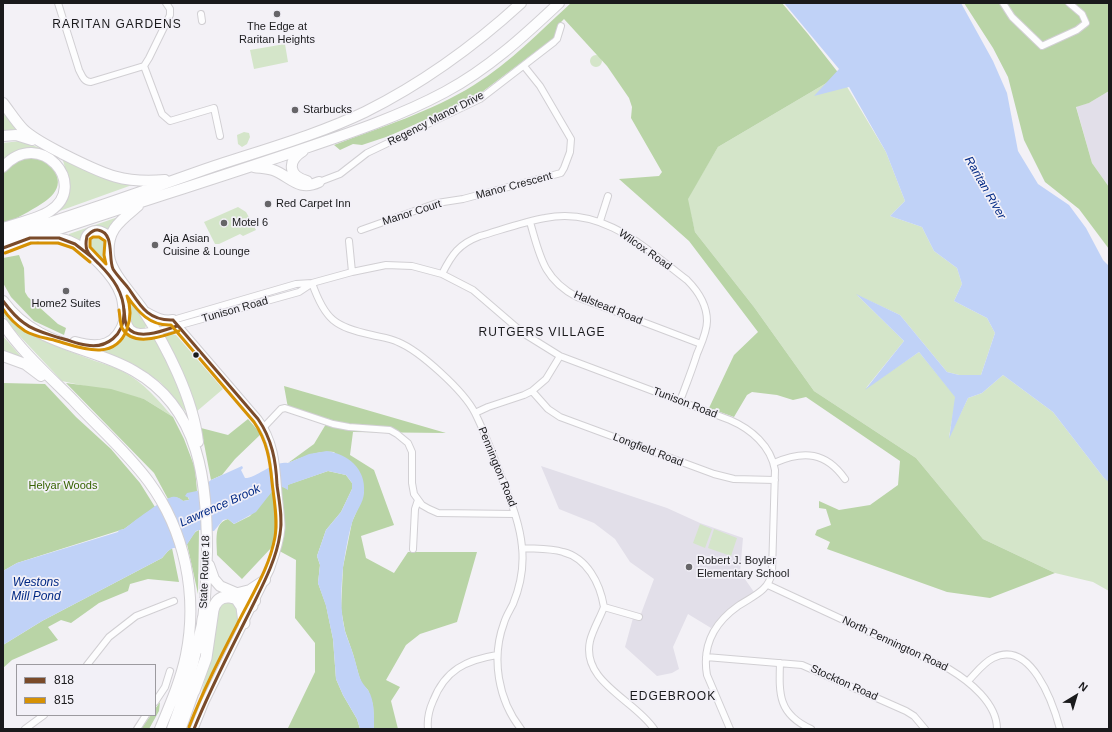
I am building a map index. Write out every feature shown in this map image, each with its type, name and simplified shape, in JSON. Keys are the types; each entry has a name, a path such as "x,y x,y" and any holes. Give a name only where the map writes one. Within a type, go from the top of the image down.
{"highway":[{"path":"3,248 311,146 391,117 446,92 486,67 559,3"},
{"path":"3,238 146,191 321,130 365,112 444,66 476,42 520,4"},
{"path":"3,103 23,129 42,143"},
{"path":"3,136 21,136 42,143 92,168 118,178 146,182 177,179"},
{"path":"311,146 301,152 291,165 293,172 299,178 304,181 319,182"},
{"path":"3,167 19,155 31,153 39,154 50,158 56,164 62,174 64,185 61,198 50,211 3,228"},
{"path":"248,167 272,170 301,185 309,186 319,182"},
{"path":"144,202 118,222 110,239 109,254 112,267 143,310 174,367 189,404 197,434 201,468"},
{"path":"87,252 85,242 86,237 90,233 101,231 110,239"},
{"path":"30,238 63,239 75,244 87,252 117,285 122,299 125,319 128,327 134,333 142,334 156,332"},
{"name":"State Route 18","path":"3,301 31,328 57,342 129,368 154,384 172,403 184,421 193,440 201,468 205,501 207,545 203,619 191,673 172,729"},
{"path":"143,310 160,320 175,323"},
{"path":"31,328 80,344 97,346 105,344 115,338 121,330 125,319"},
{"name":"State Route 18","path":"3,324 18,344 130,459 148,481 162,501 179,540 185,562 190,597 189,639 181,673 160,729"},
{"path":"3,356 25,364 35,370 49,383 66,393"},
{"path":"206,557 213,576 222,588 254,604"},
{"path":"180,729 206,658 215,605 223,597 237,596 250,590 265,580"},
{"path":"237,596 241,605 244,623"},
{"path":"194,691 202,648 203,619"}],"street":[{"path":"58,3 79,70 86,81 91,82 144,66 150,58 170,15 170,9 166,3"},
{"path":"1003,3 1012,17 1042,46 1077,30 1086,23 1082,14 1069,3"},
{"path":"200,14 202,21"},
{"name":"Regency Manor Drive","path":"319,182 343,172 367,153 480,99 554,42 557,39 561,26"},
{"path":"144,66 162,114 170,121 214,108 220,136"},
{"name":"Manor Crescent","path":"463,199 561,173 564,168 570,152 571,139 540,86 524,66"},
{"path":"600,221 608,196"},
{"name":"Manor Court","path":"361,230 432,205 463,199"},
{"name":"Wilcox Road","path":"442,274 454,252 465,243 480,236 545,218 561,216 579,217 600,221 626,235 687,280 696,289 702,299 706,311 707,321 701,344 680,401"},
{"name":"Halstead Road","path":"530,222 540,257 545,268 559,285 568,292 701,344"},
{"path":"349,241 352,272"},
{"name":"Tunison Road","path":"156,332 175,323 230,303 296,284 312,283 352,272 400,265 427,269 442,274 473,290 522,333 560,356 730,420 743,426 760,440 767,449 774,464 775,480 772,572 768,584"},
{"name":"Tunison Road","path":"175,323 233,310 299,292 312,283"},
{"name":"Pennington Road","path":"312,283 322,308 336,323 353,331 398,342 420,355 453,385 466,399 475,413 516,514 522,548 520,580 504,623 497,655 498,673 506,703 521,729"},
{"path":"230,303 233,310"},
{"path":"175,323 264,427 272,447 276,464 281,522 276,555 254,604 201,711 194,729"},
{"path":"475,413 496,404 524,396 532,391 546,379 560,356"},
{"name":"Longfield Road","path":"532,391 548,409 560,417 714,474 734,479 775,480"},
{"path":"264,427 281,409 285,408 333,424 349,427 390,430 408,443 412,452 412,483 414,494 422,505 438,513 516,514"},
{"path":"774,464 780,461 810,455 831,463 838,469 845,479"},
{"path":"413,549 415,509 418,500"},
{"path":"522,548 554,550 572,555 579,559 591,572 595,579 604,607 590,642 589,650 593,668 600,678 648,720 654,729"},
{"path":"730,729 711,686 706,667 706,657 710,639 714,631 730,612 761,591 768,584"},
{"name":"North Pennington Road","path":"768,584 949,669 968,681 987,703 996,719 997,729"},
{"path":"87,664 109,637 136,616 174,601"},
{"path":"604,607 639,617"},
{"path":"428,729 429,714 432,704 436,693 446,678 457,668 468,662 479,658 497,655"},
{"path":"968,681 983,665 994,657 1001,655 1018,657 1032,669 1044,686 1052,704 1060,729"},
{"name":"Stockton Road","path":"706,657 802,665 906,711 914,716 925,729"},
{"path":"780,663 779,686 782,702 792,716 811,729"},
{"path":"156,700 165,687 170,671"},
{"path":"25,729 43,716"},
{"path":"137,729 145,716"}],"shaded area":[{"path":"1109,91 1109,187 1092,163 1076,106 1089,103"},
{"name":"Robert J. Boyler Elementary School","path":"541,466 667,508 700,523 743,538 740,572 754,592 726,612 711,628 688,614 673,647 679,669 672,673 657,676 625,647 633,618 639,619 654,579 630,562 615,539 594,523 559,509"}],"green space":[{"path":"571,3 782,3 840,75 718,147 688,199 695,232 754,307 814,391 916,458 983,539 1055,573 990,598 947,592 827,549 830,542 815,535 817,530 831,525 826,509 819,508 819,501 839,510 870,505 898,485 900,461 806,397 793,400 777,395 752,392 747,395 734,417 709,408 734,355 758,332 689,241 619,179 659,176 662,172 631,118 632,107 629,98 607,66 564,19 557,26 557,33 554,38 474,98 389,136 362,145 353,144 340,150 334,145 423,111 458,95 500,67"},
{"path":"964,3 1109,3 1109,91 1089,103 1076,107 1092,163 1109,187 1109,249 1079,209 1045,182 1024,140 1008,77 993,48"},
{"path":"285,44 288,62 254,69 250,50"},
{"path":"594,55 598,55 602,61 598,67 594,67 590,63 590,59"},
{"path":"840,75 886,152 905,201 890,216 922,227 934,251 957,268 962,284 954,301 987,318 995,333 981,375 959,375 947,372 900,315 857,295 904,341 866,388 919,352 956,397 949,437 968,398 982,393 1003,375 1053,412 1104,478 1109,480 1109,591 1093,582 1055,573 983,539 916,458 814,391 754,307 695,232 687,199 718,147"},
{"path":"3,108 18,126 17,131 3,133"},
{"path":"244,132 249,133 250,137 247,144 242,147 238,144 237,135"},
{"path":"20,141 43,149 20,150 3,160 3,143"},
{"path":"30,156 41,159 51,165 58,179 58,185 46,201 28,212 3,224 2,189 4,173 12,164"},
{"path":"62,158 103,177 132,185 54,213 66,199 70,189"},
{"path":"238,207 246,212 256,230 243,236 240,234 219,244 215,244 204,222"},
{"path":"121,216 108,233 102,229 82,244 69,237 69,234"},
{"path":"95,234 105,240 108,265 88,247 87,242"},
{"path":"19,255 24,268 25,292 28,297 58,324 66,328 64,335 34,321 11,297 3,283 3,258"},
{"path":"122,288 144,318 147,325 144,329 137,330 130,326"},
{"path":"3,309 14,320 46,341 131,376 150,392 173,417 144,399 62,381 15,331 4,316"},
{"path":"126,330 154,336 178,382 186,412 160,382 133,364 87,347"},
{"path":"168,333 176,335 223,389 196,412 165,339"},
{"path":"3,336 24,360 3,353"},
{"name":"Helyar Woods","path":"3,383 45,384 76,417 111,449 140,483 155,507 124,529 17,563 3,571"},
{"path":"66,383 111,389 144,399 173,417 184,439 195,468 197,491 188,497 189,500 183,501 174,497 168,499 154,473"},
{"path":"284,386 446,433 353,432 350,455 374,470 394,525 361,536 366,558 394,573 408,552 477,552 457,622 420,634 406,645 386,680 400,687 391,701 398,729 374,729 373,705 368,690 362,684 359,676 345,631 341,609 343,567 352,522 364,491 334,452 316,453 288,463 314,444 329,419 288,408"},
{"path":"248,419 261,434 235,459 222,475 211,480 201,428 228,435"},
{"path":"328,471 346,475 352,483 352,489 341,512 326,530 317,556 320,565 318,583 326,605 333,639 336,679 343,695 357,719 360,729 289,729 288,728 315,672 315,643 295,618 296,560 272,547 242,579 217,555 217,534 220,524 223,521 228,519 234,524 250,516 274,489 283,487 288,489 287,485"},
{"path":"700,524 712,529 705,548 693,543"},
{"path":"714,529 737,538 731,556 708,548"},
{"path":"199,530 198,594 187,544"},
{"path":"172,548 179,582 148,579 130,584 128,591 99,603 71,623 61,620 48,627 58,640 12,660 3,668 3,645 42,621 162,558"},
{"path":"225,601 234,603 238,610 238,622 200,698 210,660 218,608"},
{"path":"160,702 159,711 149,729 141,729 150,716 156,716 156,708"}],"water":[{"name":"Raritan River","path":"784,3 961,3 993,61 1007,93 1018,151 1038,184 1069,205 1086,228 1103,260 1109,266 1109,482 1104,478 1053,412 1003,375 982,393 968,398 949,439 955,397 919,352 865,390 904,341 856,294 900,315 947,372 959,375 981,375 995,333 987,318 954,301 962,284 957,268 934,251 922,227 890,216 905,201 886,152 849,87 814,96 839,69"},
{"path":"327,451 342,455 354,464 362,476 364,484 364,496 355,515 349,534 343,568 341,591 343,623 359,675 372,699 374,709 374,729 360,729 357,719 343,695 336,679 333,639 326,606 318,583 320,565 317,556 326,530 341,512 352,489 352,483 346,475 328,471 288,485 288,490 283,487 274,489 256,512 234,524 228,519 223,520 214,531 196,531 186,546 181,548 173,548 162,558 42,621 3,645 3,571 17,563 118,532 168,498 175,497 183,501 189,500 189,498 185,496 187,493 197,491 211,480 242,466 243,468 241,470 245,478 255,475 277,464 288,463 309,454"}],"transit line":[{"name":"818","path":"3,301 12,313 21,321 41,332 76,343 94,346 101,345 113,339 121,328 124,306 117,286 87,250 87,236 93,231 98,230 103,232 109,241 113,269 146,312 158,318 173,320"},
{"name":"815","path":"93,237 99,237 105,241 104,255 106,264 90,247 90,239 93,237"},
{"name":"818","path":"3,248 30,238 59,238 75,244 93,258"},
{"name":"815","path":"5,253 31,243 58,243 73,248 90,262"},
{"name":"815","path":"3,309 16,324 33,335 76,347 96,350 106,349 114,346 122,339 127,329 130,312 127,296 145,317 157,323 171,325 254,422 262,436 269,458 275,510 276,530 273,547 262,577 214,670 189,727"},
{"name":"818","path":"124,309 125,321 128,328 132,332 138,334 152,333 177,326"},
{"name":"815","path":"119,310 122,328 133,338 157,338 179,331"},
{"name":"818","path":"173,320 258,419 267,434 276,467 281,516 280,534 272,565 213,685 194,729"}],"place":[{"name":"The Edge at Raritan Heights","path":"277,14"},
{"name":"Starbucks","path":"295,110"},
{"name":"Red Carpet Inn","path":"268,204"},
{"name":"Motel 6","path":"224,223"},
{"name":"Aja Asian Cuisine & Lounge","path":"155,245"},
{"name":"Home2 Suites","path":"66,291"},
{"name":"Robert J. Boyler Elementary School","path":"689,567"}],"district":[{"name":"RARITAN GARDENS","path":"117,25"},
{"name":"RUTGERS VILLAGE","path":"542,333"},
{"name":"EDGEBROOK","path":"673,697"}],"water label":[{"name":"Lawrence Brook","path":"220,506"},
{"name":"Westons Mill Pond","path":"36,590"}]}
